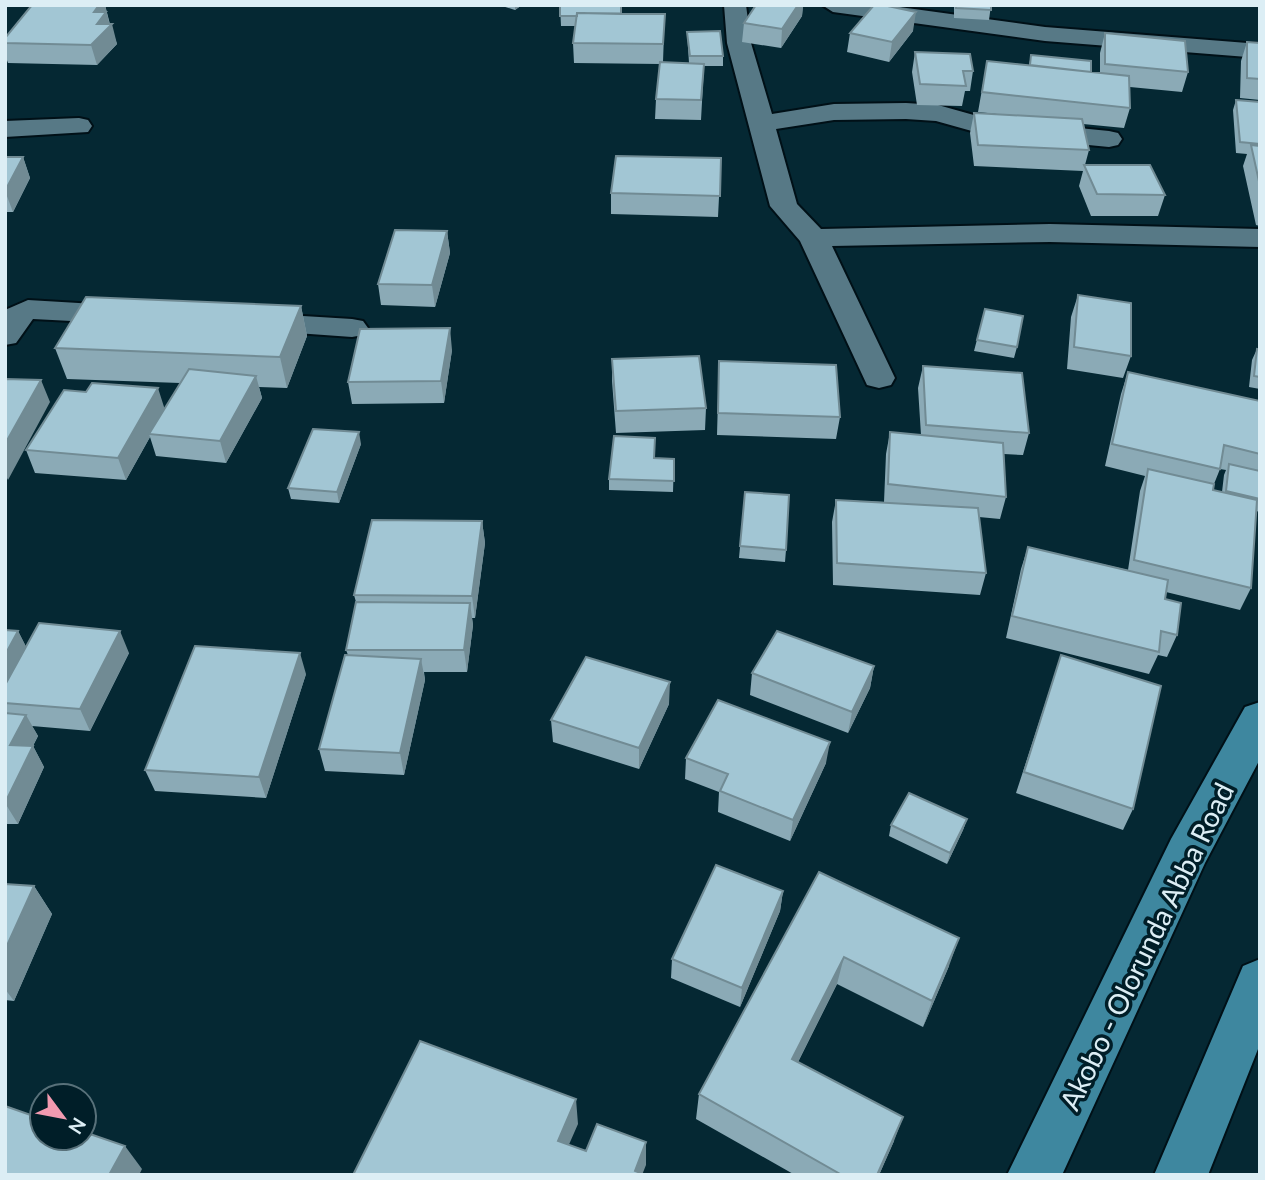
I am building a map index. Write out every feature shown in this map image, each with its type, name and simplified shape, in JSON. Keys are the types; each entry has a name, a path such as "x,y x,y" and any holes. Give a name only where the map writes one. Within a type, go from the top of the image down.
{"main road":[{"name":"Akobo - Olorunda Abba Road","path":"1034,1175 1187,853 1260,719"},
{"path":"1181,1175 1254,1010"}],"street":[{"path":"734,5 739,43 784,206 813,238 878,378"},
{"path":"833,5 1045,34 1260,51"},
{"path":"760,124 834,111 906,111 938,113 986,127 1109,139"},
{"path":"5,129 79,126"},
{"path":"813,238 1050,233 1260,238"},
{"path":"5,336 18,314 28,309 160,317"},
{"path":"228,321 352,328"}],"building":[{"path":"32,5 99,5 94,12 106,12 97,24 112,24 91,45 5,43 5,38"},
{"path":"560,5 621,5 621,14 577,13 577,16 560,16"},
{"path":"756,5 798,5 782,29 744,23"},
{"path":"874,5 916,12 892,42 850,33"},
{"path":"956,5 991,5 991,10 956,8"},
{"path":"577,13 665,14 663,44 573,43"},
{"path":"720,31 723,56 690,56 687,32"},
{"path":"1105,33 1185,41 1188,72 1105,64"},
{"path":"1247,42 1260,43 1260,79 1247,78"},
{"path":"915,52 970,54 973,71 963,71 966,86 920,84"},
{"path":"1031,55 1091,61 1091,72 1030,65"},
{"path":"987,61 1129,76 1130,108 982,92"},
{"path":"660,62 704,64 701,100 656,99"},
{"path":"1236,100 1260,102 1260,144 1240,142"},
{"path":"974,113 1082,119 1089,150 978,145"},
{"path":"1251,145 1260,146 1260,186"},
{"path":"616,156 721,158 720,196 611,193"},
{"path":"5,157 23,157 5,191"},
{"path":"1084,165 1150,165 1165,195 1097,194"},
{"path":"395,230 447,231 432,285 378,284"},
{"path":"1078,295 1131,303 1131,356 1074,347"},
{"path":"86,297 301,306 280,357 55,348"},
{"path":"985,309 1023,316 1017,347 977,340"},
{"path":"450,328 441,381 348,382 360,329"},
{"path":"1257,349 1260,350 1260,377 1254,376"},
{"path":"699,356 706,408 616,411 612,359"},
{"path":"719,361 836,365 840,417 718,413"},
{"path":"923,366 1022,373 1029,433 926,425"},
{"path":"189,369 256,376 220,441 149,434"},
{"path":"1128,372 1260,401 1260,454 1224,445 1220,469 1112,444"},
{"path":"5,379 41,380 5,444"},
{"path":"92,383 158,388 118,458 26,450 64,390 86,392"},
{"path":"313,429 359,432 337,492 288,488"},
{"path":"890,432 1003,443 1006,497 888,484"},
{"path":"614,436 655,438 654,458 674,459 674,481 609,479"},
{"path":"1229,464 1260,471 1260,499 1226,491"},
{"path":"1148,469 1214,484 1213,490 1257,500 1251,588 1134,560"},
{"path":"745,492 789,495 786,550 740,546"},
{"path":"836,500 978,508 986,573 837,563"},
{"path":"372,520 482,521 472,596 354,595"},
{"path":"1028,547 1168,580 1165,599 1181,603 1177,635 1161,631 1159,652 1012,616"},
{"path":"356,602 470,603 464,650 346,650"},
{"path":"39,623 120,631 80,709 5,703 5,685"},
{"path":"5,630 18,631 5,655"},
{"path":"777,631 874,666 852,712 752,673"},
{"path":"195,646 300,653 259,777 145,770"},
{"path":"345,655 421,659 400,753 319,749"},
{"path":"1061,655 1161,686 1133,809 1024,772"},
{"path":"586,657 670,682 639,748 551,720"},
{"path":"718,700 830,742 793,820 720,791 728,774 686,758"},
{"path":"5,713 26,715 10,745 33,746 5,803"},
{"path":"909,793 967,819 950,853 891,825"},
{"path":"716,865 783,891 742,988 672,959"},
{"path":"819,872 959,938 932,1001 844,957 792,1059 903,1117 877,1175 842,1175 699,1094"},
{"path":"5,884 34,886 5,950"},
{"path":"420,1041 576,1099 558,1141 586,1151 597,1124 646,1142 635,1171 646,1175 353,1175"},
{"path":"5,1106 28,1114 28,1152 98,1152 98,1137 125,1146 109,1175 5,1175"}]}
